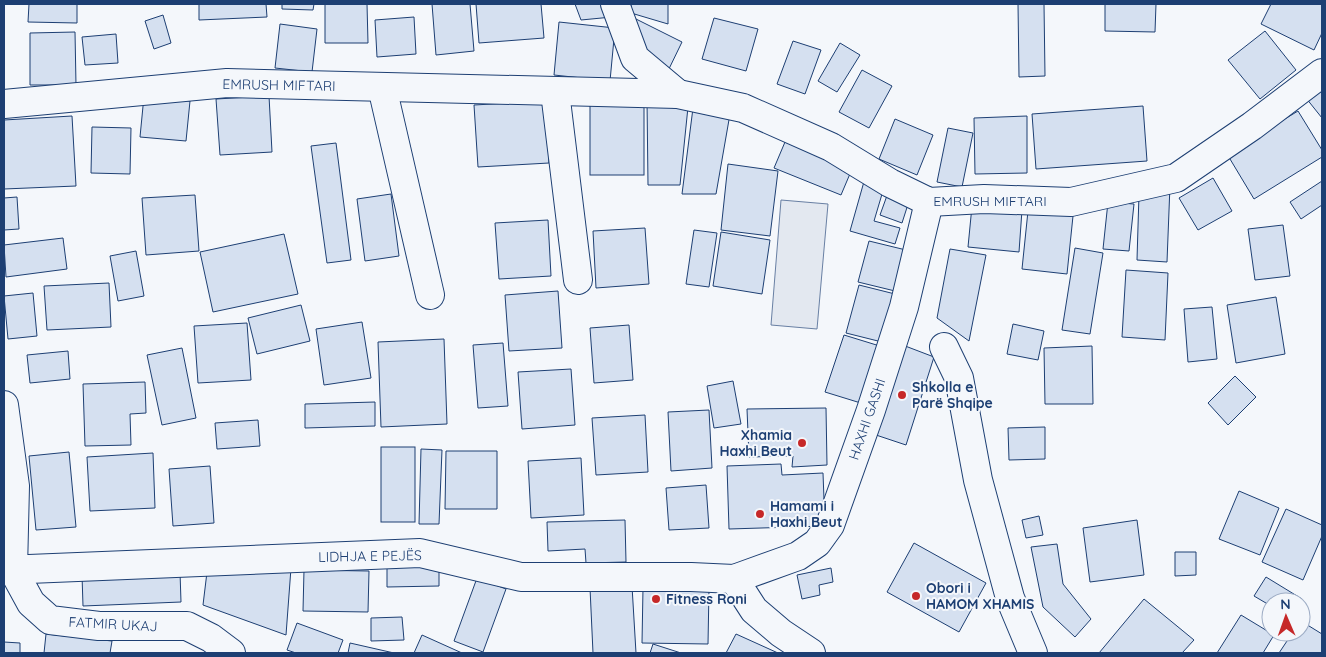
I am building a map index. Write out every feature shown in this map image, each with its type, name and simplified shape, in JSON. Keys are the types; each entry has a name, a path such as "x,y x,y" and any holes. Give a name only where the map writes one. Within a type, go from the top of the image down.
{"street":[{"path":"614,4 635,58 678,94"},
{"name":"EMRUSH MIFTARI","path":"4,104 227,82 678,94 742,108 831,147 890,184 929,202 984,200 1072,202 1176,178 1252,126 1322,73"},
{"path":"382,86 430,295"},
{"path":"555,92 578,280"},
{"name":"HAXHI GASHI","path":"734,579 798,556 817,543 830,524 871,410 904,307 929,202"},
{"path":"944,347 959,378 978,480 1010,598 1033,653"},
{"path":"4,406 15,486 8,570"},
{"name":"LIDHJA E PEJËS","path":"8,570 420,553 521,577 692,577 734,579"},
{"name":"FATMIR UKAJ","path":"8,570 31,603 50,620 99,626 187,626 211,638 231,653"},
{"path":"734,579 754,610 781,634 811,653"}],"shaded area":[{"path":"781,200 828,204 817,329 771,325"}],"building":[{"path":"29,4 77,4 77,23 28,22"},
{"path":"199,4 266,4 267,17 199,20"},
{"path":"282,4 314,4 313,10 282,9"},
{"path":"325,4 367,4 368,43 325,43"},
{"path":"432,4 470,4 474,51 436,55"},
{"path":"476,4 541,4 544,38 479,43"},
{"path":"575,4 607,4 612,17 581,20"},
{"path":"631,4 668,4 668,24 631,13"},
{"path":"1018,4 1044,4 1045,76 1019,77"},
{"path":"1105,4 1156,4 1155,32 1105,31"},
{"path":"1271,4 1322,4 1322,33 1314,50 1261,24"},
{"path":"163,15 171,43 154,49 145,21"},
{"path":"414,17 416,54 377,57 375,20"},
{"path":"634,18 682,42 666,75 635,37"},
{"path":"714,18 758,29 746,71 702,59"},
{"path":"559,22 615,28 610,81 554,75"},
{"path":"280,24 317,29 312,72 275,68"},
{"path":"1265,31 1296,70 1260,99 1228,60"},
{"path":"75,32 76,85 30,85 30,33"},
{"path":"116,34 118,63 85,65 82,37"},
{"path":"793,41 821,50 805,94 777,84"},
{"path":"840,43 860,55 837,92 818,81"},
{"path":"862,70 892,86 869,128 839,112"},
{"path":"1322,85 1322,118 1306,98"},
{"path":"144,96 190,101 186,141 140,137"},
{"path":"269,96 272,152 220,155 216,99"},
{"path":"590,100 644,100 644,175 590,175"},
{"path":"647,100 688,107 680,185 648,185"},
{"path":"546,101 549,163 478,167 474,105"},
{"path":"1143,106 1147,161 1036,169 1032,114"},
{"path":"693,108 730,114 716,194 682,194"},
{"path":"1298,111 1322,150 1322,157 1254,199 1227,154"},
{"path":"72,116 76,186 4,189 4,120"},
{"path":"1027,116 1027,173 975,174 974,118"},
{"path":"895,119 933,135 917,175 879,159"},
{"path":"92,127 131,128 130,174 91,173"},
{"path":"948,128 973,133 962,187 937,182"},
{"path":"785,142 852,169 841,195 774,168"},
{"path":"336,143 351,260 327,263 311,146"},
{"path":"728,164 778,171 770,236 721,230"},
{"path":"865,178 885,184 874,221 900,228 895,244 850,231"},
{"path":"1213,178 1232,211 1198,230 1179,198"},
{"path":"1322,181 1322,205 1301,219 1290,202"},
{"path":"1170,185 1167,262 1137,260 1139,194"},
{"path":"889,190 910,198 902,223 880,215"},
{"path":"391,194 399,256 365,261 357,199"},
{"path":"195,195 199,251 146,255 142,198"},
{"path":"17,197 19,229 4,230 4,198"},
{"path":"1108,202 1134,204 1129,251 1103,249"},
{"path":"972,206 1022,210 1019,252 968,247"},
{"path":"1028,211 1073,216 1067,274 1022,269"},
{"path":"548,220 551,276 499,279 495,223"},
{"path":"1283,225 1290,276 1255,280 1248,229"},
{"path":"645,228 649,284 596,288 593,231"},
{"path":"694,230 717,233 709,287 686,284"},
{"path":"721,232 770,240 762,294 713,286"},
{"path":"284,234 298,294 213,312 200,252"},
{"path":"63,238 67,269 6,277 4,245"},
{"path":"869,241 906,250 895,291 858,282"},
{"path":"1075,248 1103,253 1090,334 1062,330"},
{"path":"950,249 986,255 969,341 937,318"},
{"path":"136,251 144,296 118,301 110,256"},
{"path":"1126,270 1168,273 1165,340 1122,337"},
{"path":"109,283 111,327 47,330 44,286"},
{"path":"859,285 895,294 882,342 846,333"},
{"path":"558,291 562,348 509,351 505,295"},
{"path":"33,293 37,336 8,339 4,296"},
{"path":"1276,297 1285,354 1236,363 1227,305"},
{"path":"301,305 310,341 257,354 248,318"},
{"path":"1212,307 1217,359 1188,362 1184,309"},
{"path":"362,322 371,378 324,385 316,329"},
{"path":"247,323 251,380 198,383 194,326"},
{"path":"1013,324 1044,331 1038,360 1007,354"},
{"path":"629,325 633,380 594,383 590,328"},
{"path":"844,335 883,347 864,404 825,392"},
{"path":"444,339 447,424 381,427 378,342"},
{"path":"503,343 508,406 478,408 473,345"},
{"name":"Shkolla e Parë Shqipe","path":"900,344 934,357 906,445 870,433"},
{"path":"1092,346 1093,404 1045,404 1044,348"},
{"path":"182,348 196,418 162,425 147,355"},
{"path":"68,351 70,379 30,383 27,355"},
{"path":"571,369 575,425 522,429 518,372"},
{"path":"1235,376 1256,397 1228,425 1208,403"},
{"path":"733,381 741,424 714,428 707,386"},
{"path":"145,382 146,413 130,414 131,445 85,446 83,384"},
{"path":"375,402 375,426 305,428 305,404"},
{"path":"826,408 827,465 792,467 793,456 749,457 747,409"},
{"path":"709,410 712,468 671,471 668,412"},
{"path":"645,415 648,472 596,475 592,418"},
{"path":"258,420 260,446 217,449 215,423"},
{"path":"1045,427 1045,459 1009,460 1008,428"},
{"path":"381,447 415,447 415,522 381,522"},
{"path":"421,449 442,450 439,524 419,524"},
{"path":"446,451 497,451 497,509 445,509"},
{"path":"69,452 76,527 36,530 29,456"},
{"path":"153,453 155,508 90,511 87,457"},
{"path":"581,458 584,515 531,518 528,461"},
{"path":"781,464 782,475 823,473 825,526 729,529 727,466"},
{"path":"210,466 214,523 173,526 169,469"},
{"path":"706,485 709,528 669,530 666,488"},
{"path":"1239,491 1279,508 1260,555 1219,539"},
{"path":"1286,509 1322,525 1322,536 1303,580 1262,562"},
{"path":"1039,516 1043,535 1026,538 1022,520"},
{"path":"625,520 626,562 586,563 585,549 548,551 547,522"},
{"path":"1137,520 1144,575 1090,582 1083,528"},
{"path":"914,543 986,583 959,632 887,592"},
{"path":"1057,544 1063,584 1091,619 1075,637 1043,607 1031,547"},
{"path":"1175,552 1196,552 1196,575 1175,576"},
{"path":"439,565 439,586 387,587 387,566"},
{"path":"291,568 286,635 203,605 207,572"},
{"path":"831,568 833,582 819,585 820,595 802,599 797,575"},
{"path":"304,570 369,571 368,612 303,611"},
{"path":"180,572 181,602 83,606 82,575"},
{"path":"1266,577 1291,592 1261,592 1261,600 1254,596"},
{"path":"477,578 506,589 483,652 454,641"},
{"path":"632,586 636,653 593,653 590,588"},
{"path":"643,588 709,589 708,644 642,643"},
{"path":"1144,599 1194,640 1182,653 1099,653"},
{"path":"1241,615 1261,627 1261,642 1270,642 1263,653 1217,653"},
{"path":"402,617 404,640 371,641 371,618"},
{"path":"297,623 343,640 338,653 296,653 287,650"},
{"path":"1311,627 1322,634 1322,653 1279,653 1286,642 1311,642"},
{"path":"46,634 112,641 110,653 44,653"},
{"path":"736,634 778,653 726,653"},
{"path":"422,635 462,653 414,653"},
{"path":"4,642 20,643 20,653 4,653"},
{"path":"350,643 394,653 348,653"},
{"path":"653,644 681,653 650,653"}],"place":[{"name":"Shkolla e Parë Shqipe","path":"902,395"},
{"name":"Xhamia Haxhi Beut","path":"802,443"},
{"name":"Hamami i Haxhi Beut","path":"760,514"},
{"name":"Obori i HAMOM XHAMIS","path":"916,596"},
{"name":"Fitness Roni","path":"656,599"}]}
